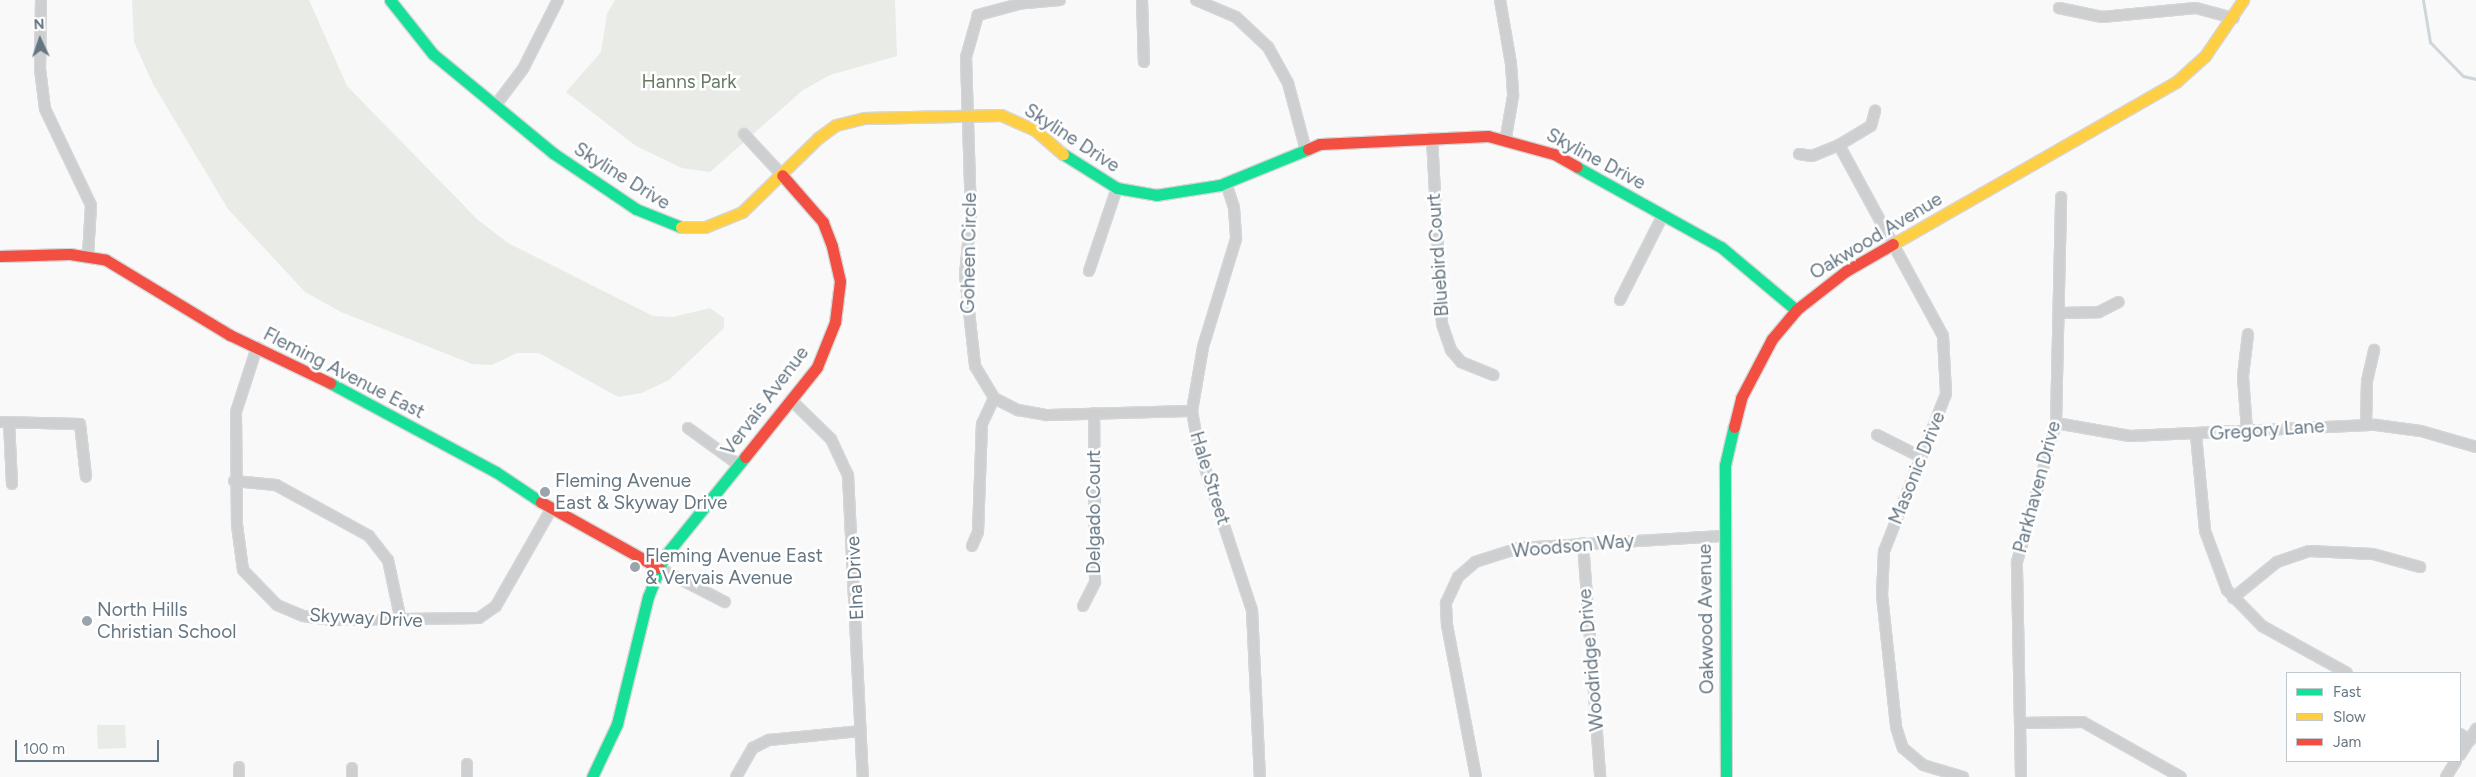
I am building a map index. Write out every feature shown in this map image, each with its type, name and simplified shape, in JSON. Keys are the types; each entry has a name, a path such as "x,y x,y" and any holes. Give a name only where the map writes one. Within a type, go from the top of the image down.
{"street":[{"path":"41,0 40,69 45,109 91,205 88,256"},
{"name":"Skyline Drive","path":"390,0 415,37 552,153 636,209 677,227 706,227 730,219 782,174 818,138 849,120 967,114 1001,115 1023,123 1082,170 1117,188 1171,194 1226,183 1305,147 1432,138 1506,137 1554,154 1746,263 1796,310"},
{"path":"495,106 523,69 558,0"},
{"name":"Goheen Circle","path":"994,398 975,366 970,346 965,275 971,213 966,57 978,15 1023,2 1060,0"},
{"path":"1142,0 1144,62"},
{"path":"1196,0 1236,17 1268,47 1288,83 1305,147"},
{"path":"1500,0 1511,64 1513,96 1506,137"},
{"name":"Oakwood Avenue","path":"1726,777 1722,536 1725,465 1738,408 1758,363 1796,310 1846,271 2150,99 2205,56 2234,18 2243,0"},
{"path":"2059,8 2102,17 2196,8 2234,18"},
{"path":"1799,154 1812,156 1839,145 1871,126 1875,111"},
{"name":"Vervais Avenue","path":"592,777 617,724 658,568 791,400 827,346 835,322 840,281 822,222 782,174 744,134"},
{"name":"Bluebird Court","path":"1432,138 1442,324 1451,350 1461,362 1493,375"},
{"name":"Masonic Drive","path":"1839,145 1890,246 1938,322 1945,350 1946,394 1882,564 1896,727 1910,756 1938,771 1962,777"},
{"name":"Hale Street","path":"1226,183 1234,208 1236,239 1203,347 1192,411 1199,450 1252,610 1260,777"},
{"path":"1089,271 1117,188"},
{"name":"Parkhaven Drive","path":"2020,777 2022,723 2016,599 2019,543 2056,423 2060,313 2061,197"},
{"path":"1620,300 1663,215"},
{"name":"Fleming Avenue East","path":"0,256 88,256 120,267 257,347 496,472 552,508 658,568"},
{"path":"2060,313 2099,312 2119,302"},
{"path":"2247,431 2244,376 2248,334"},
{"name":"Skyway Drive","path":"257,347 236,412 234,481 243,570 261,592 303,616 401,621 454,621 491,612 552,508"},
{"path":"2366,425 2368,370 2374,350"},
{"path":"972,546 978,532 982,424 994,398 1018,410 1046,415 1192,411"},
{"name":"Elna Drive","path":"791,400 832,439 848,475 863,777"},
{"name":"Delgado Court","path":"1083,606 1095,582 1094,414"},
{"path":"12,484 4,422 80,424 86,477"},
{"name":"Gregory Lane","path":"2056,423 2111,435 2196,435 2366,425 2421,431 2476,447"},
{"path":"688,428 739,465"},
{"path":"1877,435 1921,457"},
{"path":"2196,435 2207,538 2216,571 2233,598 2262,626 2292,647 2345,672"},
{"path":"234,481 276,485 369,536 388,560 401,621"},
{"name":"Woodson Way","path":"1476,777 1446,625 1451,590 1469,567 1493,554 1583,543 1722,536"},
{"name":"Woodridge Drive","path":"1583,543 1600,777"},
{"path":"2233,598 2277,562 2308,551 2373,554 2420,567"},
{"path":"658,568 725,602"},
{"path":"2022,723 2083,722 2181,777"},
{"path":"2461,754 2476,729"},
{"path":"736,777 753,748 769,740 860,730"},
{"path":"2461,735 2470,740"},
{"path":"2446,777 2455,762"},
{"path":"467,764 467,777"}],"green space":[{"path":"132,0 309,0 347,86 478,220 508,243 653,316 673,317 710,308 724,318 724,328 669,380 642,393 618,397 539,353 517,353 492,365 472,364 341,312 305,292 228,209 153,84 134,42"},
{"name":"Hanns Park","path":"615,0 895,0 897,56 830,75 803,90 710,172 682,168 636,146 566,92 601,52 607,14"},
{"path":"97,725 125,725 126,748 98,749"}],"waterway":[{"path":"2423,0 2430,42 2463,76 2476,79"}],"traffic: fast":[{"path":"390,0 433,54 553,153 636,209 681,227"},
{"path":"1063,154 1117,188 1156,195 1220,185 1308,149"},
{"path":"1577,167 1721,247 1796,310"},
{"path":"330,383 496,472 541,502"},
{"path":"1726,777 1725,465 1734,427"},
{"path":"592,777 617,724 648,597 664,557 745,457"}],"traffic: slow":[{"path":"1893,244 2176,82 2205,56 2243,0"},
{"path":"681,227 705,227 742,212 818,138 836,125 864,118 1001,115 1035,130 1063,154"}],"traffic: jam":[{"path":"1308,149 1320,144 1488,136 1554,154 1577,167"},
{"path":"745,457 817,367 835,322 840,281 832,246 823,222 782,175"},
{"path":"1734,427 1741,398 1772,339 1796,310 1846,271 1893,244"},
{"path":"0,256 70,254 106,260 230,335 330,383"},
{"path":"541,502 659,568"}],"place":[{"name":"Fleming Avenue East & Skyway Drive","path":"545,492"},
{"name":"Fleming Avenue East & Vervais Avenue","path":"635,567"},
{"name":"North Hills Christian School","path":"87,621"}]}
